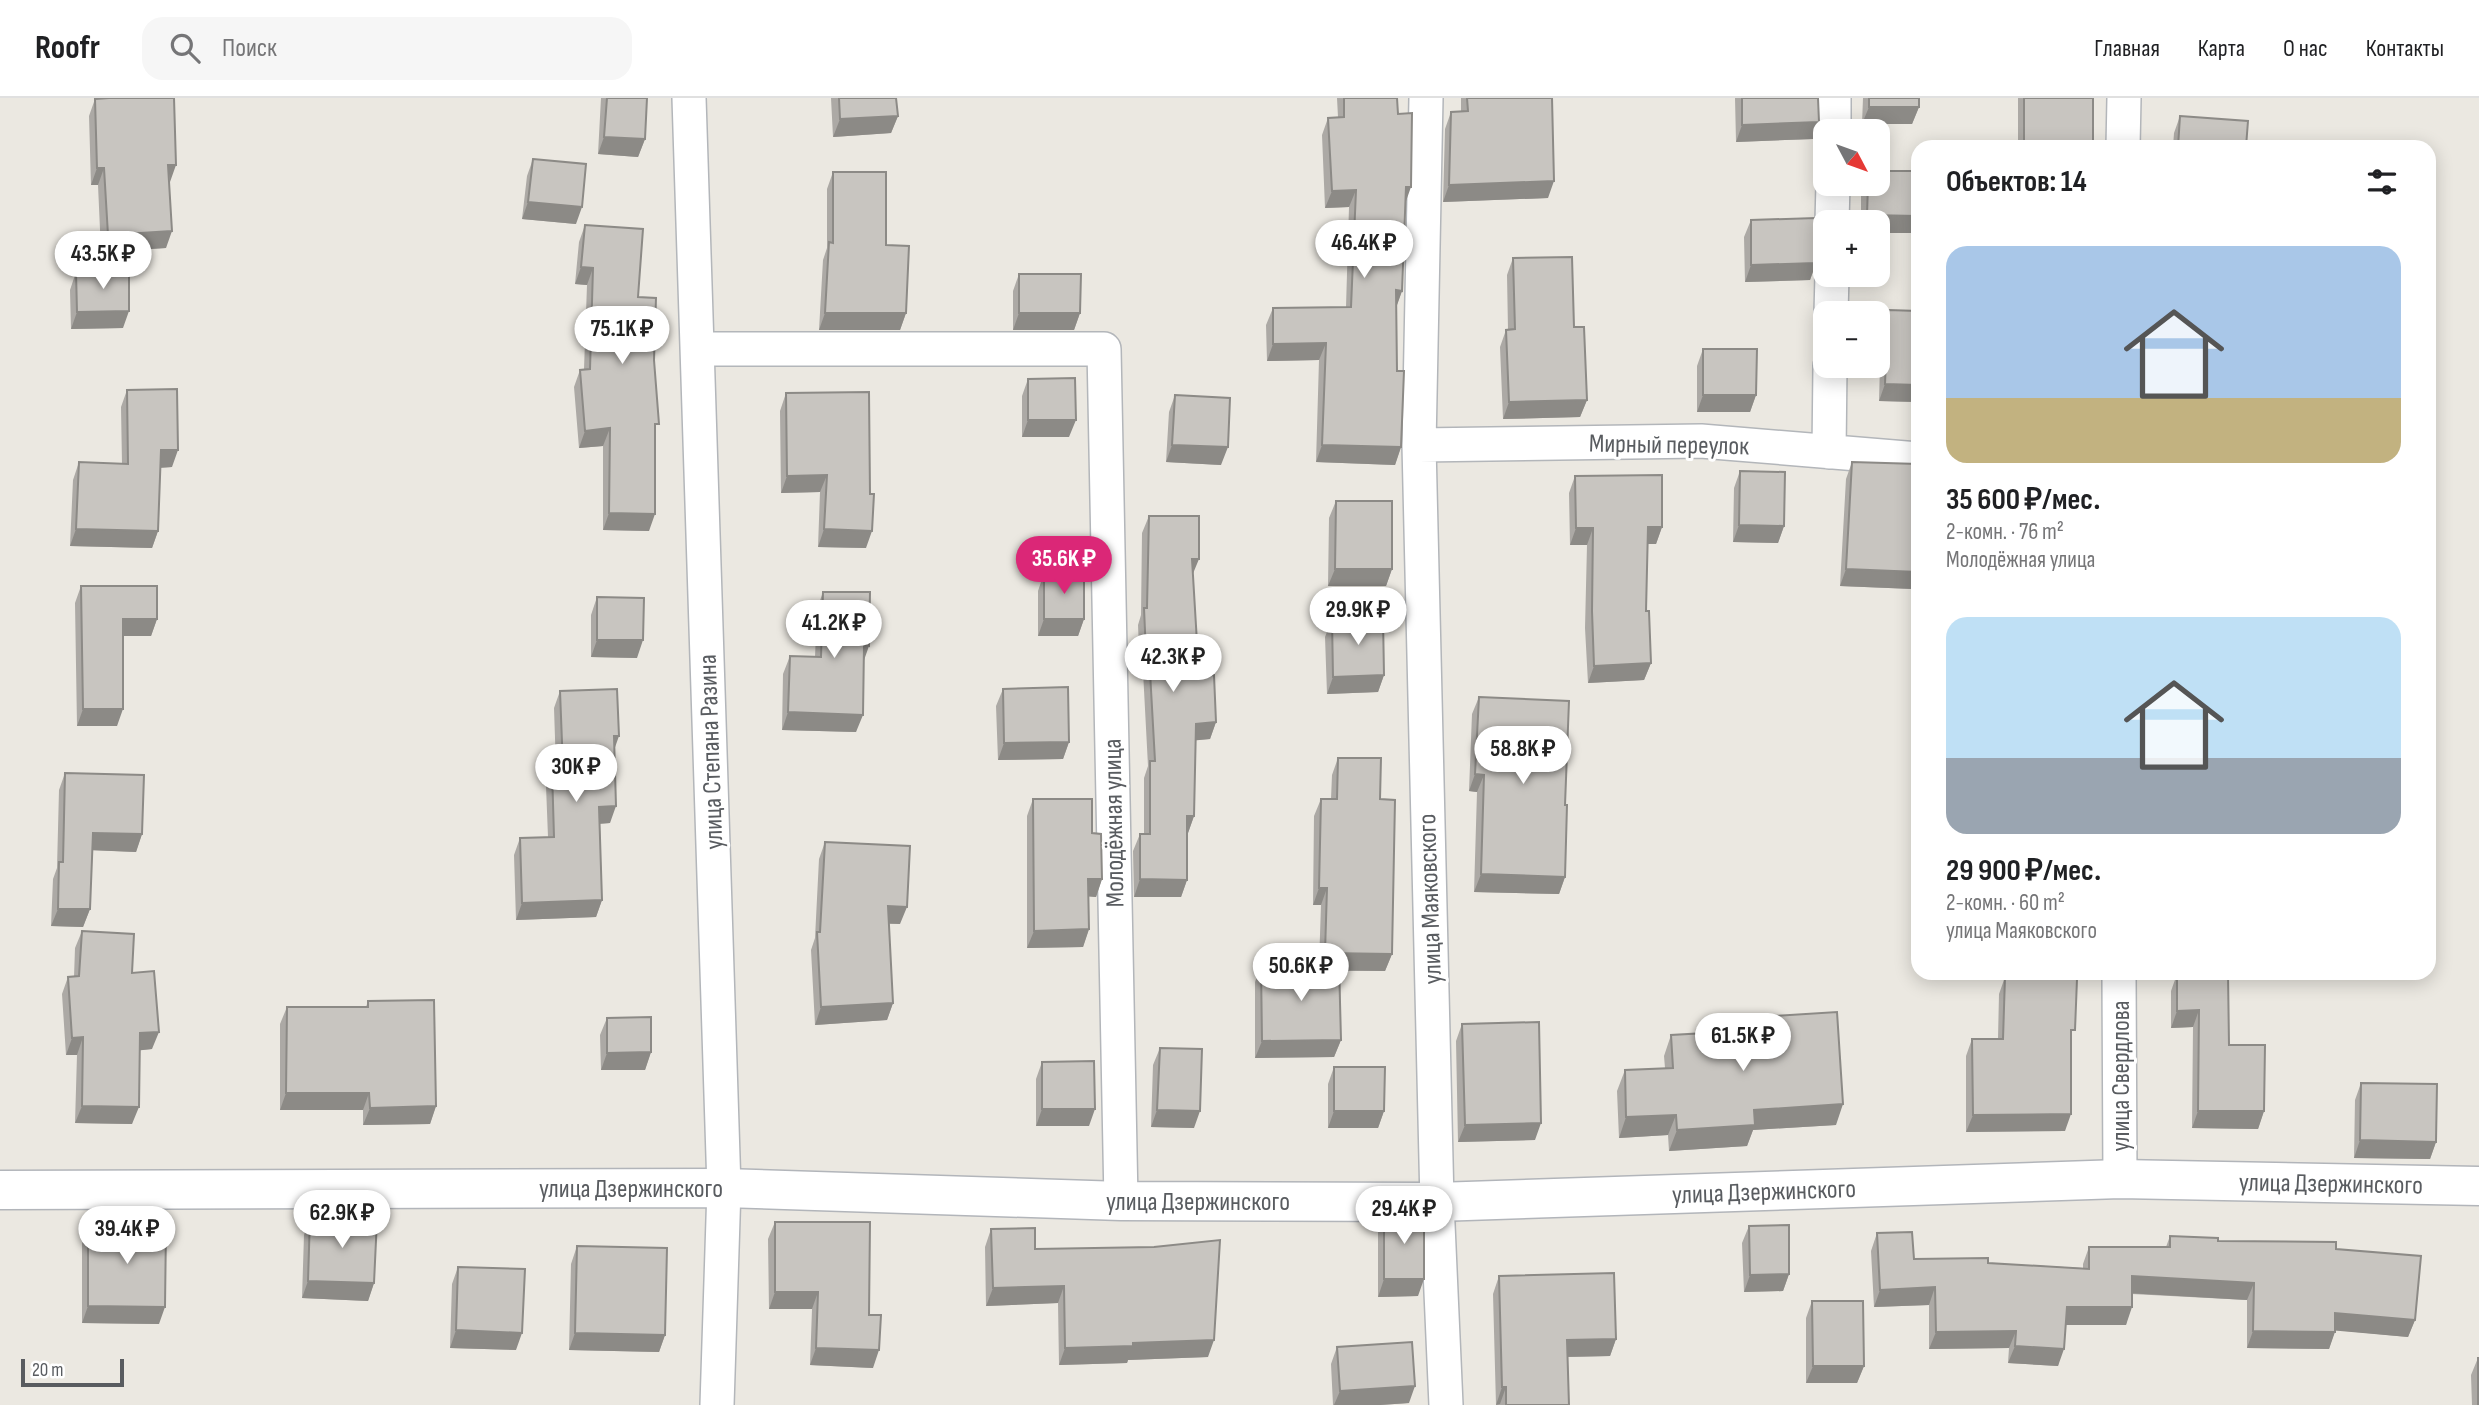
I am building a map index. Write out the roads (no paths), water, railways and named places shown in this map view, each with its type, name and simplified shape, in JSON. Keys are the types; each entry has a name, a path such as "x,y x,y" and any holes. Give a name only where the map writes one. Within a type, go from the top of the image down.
{"street":[{"name":"улица Степана Разина","path":"689,98 724,1188 717,1405"},
{"name":"улица Маяковского","path":"1426,98 1419,445 1437,1202 1446,1405"},
{"path":"1834,98 1834,119"},
{"path":"2123,140 2124,98"},
{"name":"Молодёжная улица","path":"697,349 1104,349 1121,1201"},
{"path":"1829,452 1830,378"},
{"name":"Мирный переулок","path":"1419,445 1701,441 1911,459"},
{"name":"улица Свердлова","path":"2119,980 2120,1179"},
{"name":"улица Дзержинского","path":"0,1190 724,1188 1121,1201 1437,1202 2120,1179 2479,1186"}]}
